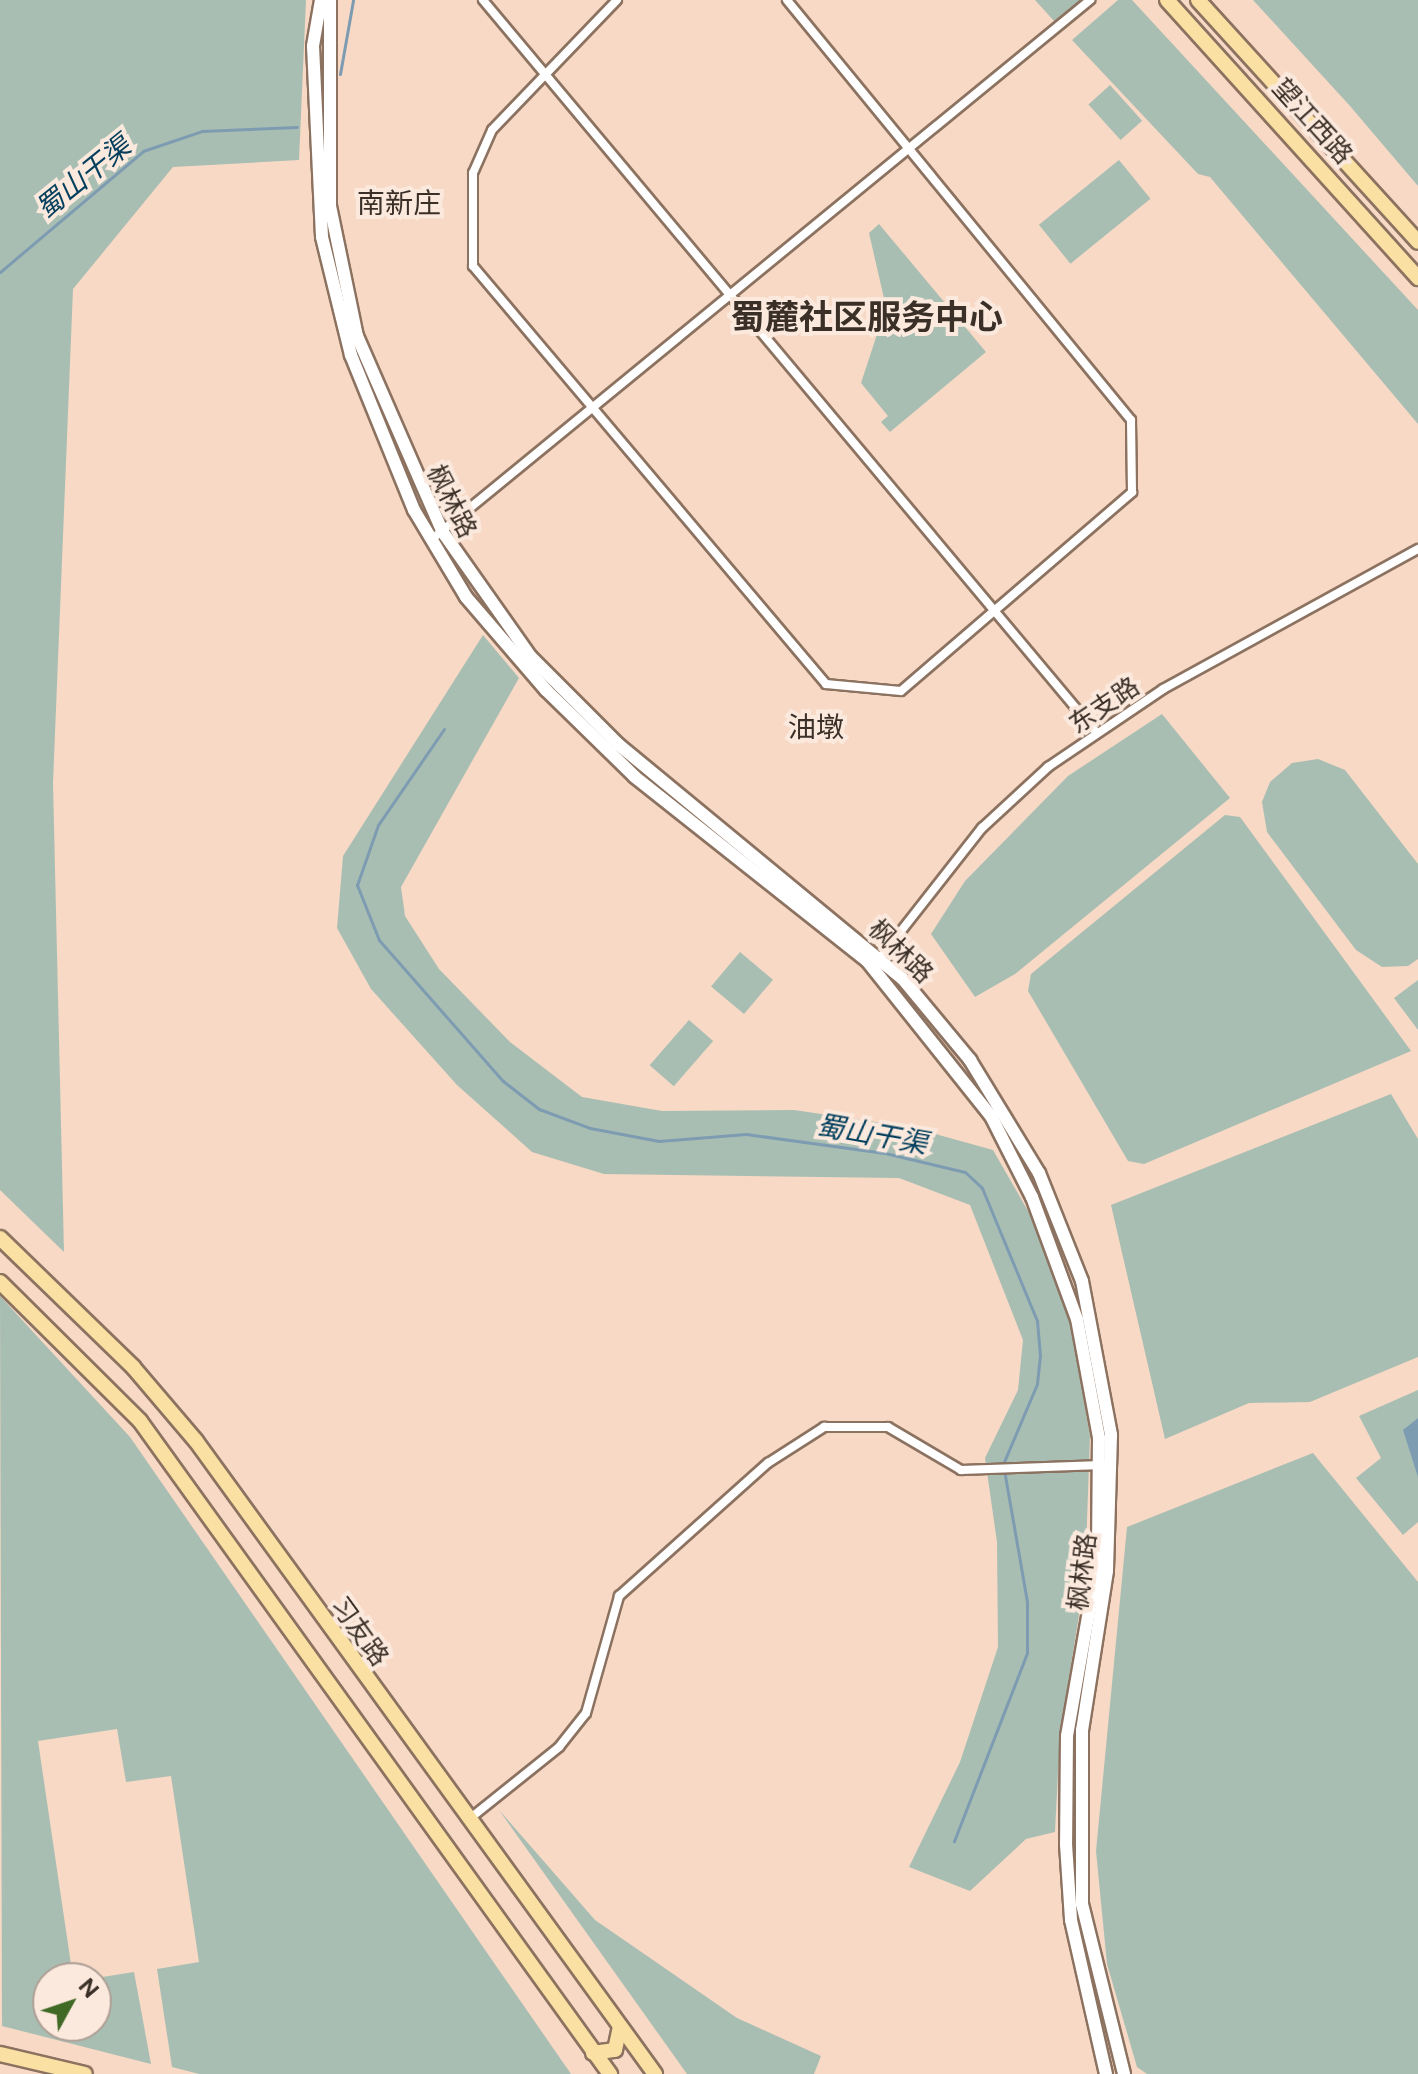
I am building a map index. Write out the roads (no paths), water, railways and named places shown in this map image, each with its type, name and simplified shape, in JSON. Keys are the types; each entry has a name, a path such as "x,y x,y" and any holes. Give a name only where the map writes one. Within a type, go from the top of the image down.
{"main road":[{"name":"枫林路","path":"321,0 313,46 322,237 351,355 437,535 485,620 635,777 876,963 991,1116 1032,1197 1077,1319 1105,1465 1107,1571 1082,1730 1078,1814 1082,1904 1124,2074"},
{"name":"枫林路","path":"330,0 330,206 357,336 437,535"},
{"name":"望江西路","path":"1167,0 1418,278"},
{"name":"望江西路","path":"1198,0 1418,242"},
{"name":"习友路","path":"0,1238 133,1367 196,1441 467,1820 655,2074"},
{"name":"习友路","path":"0,1282 140,1421 610,2074"},
{"name":"枫林路","path":"1105,1465 1098,1560 1067,1736 1066,1844 1071,1920 1106,2074"},
{"path":"599,2074 592,2048 615,2050 620,2027"},
{"path":"0,2054 85,2074"}],"street":[{"path":"483,0 1096,732"},
{"path":"617,0 492,130 473,173 473,266 826,684 901,691 996,614 1132,492 1131,420 787,0"},
{"path":"437,535 733,296 1090,0"},
{"name":"东支路","path":"876,963 982,828 1096,732 1418,549"},
{"path":"467,1820 559,1747 586,1713 619,1596 768,1463 824,1427 888,1427 961,1470 1105,1465"}],"water":[{"path":"1418,1418 1418,1477 1403,1430"}],"waterway":[{"name":"蜀山干渠","path":"340,74 353,0"},
{"name":"蜀山干渠","path":"0,272 143,151 202,131 297,127"},
{"name":"蜀山干渠","path":"444,729 378,825 357,885 379,940 503,1081 539,1109 590,1128 659,1141 746,1134 885,1153 965,1172 982,1188 1037,1321 1040,1355 1037,1384 1003,1464 1027,1602 1027,1653 954,1841"}],"district":[{"name":"南新庄","path":"399,203"},
{"name":"蜀麓社区服务中心","path":"867,318"},
{"name":"油墩","path":"816,727"}]}
